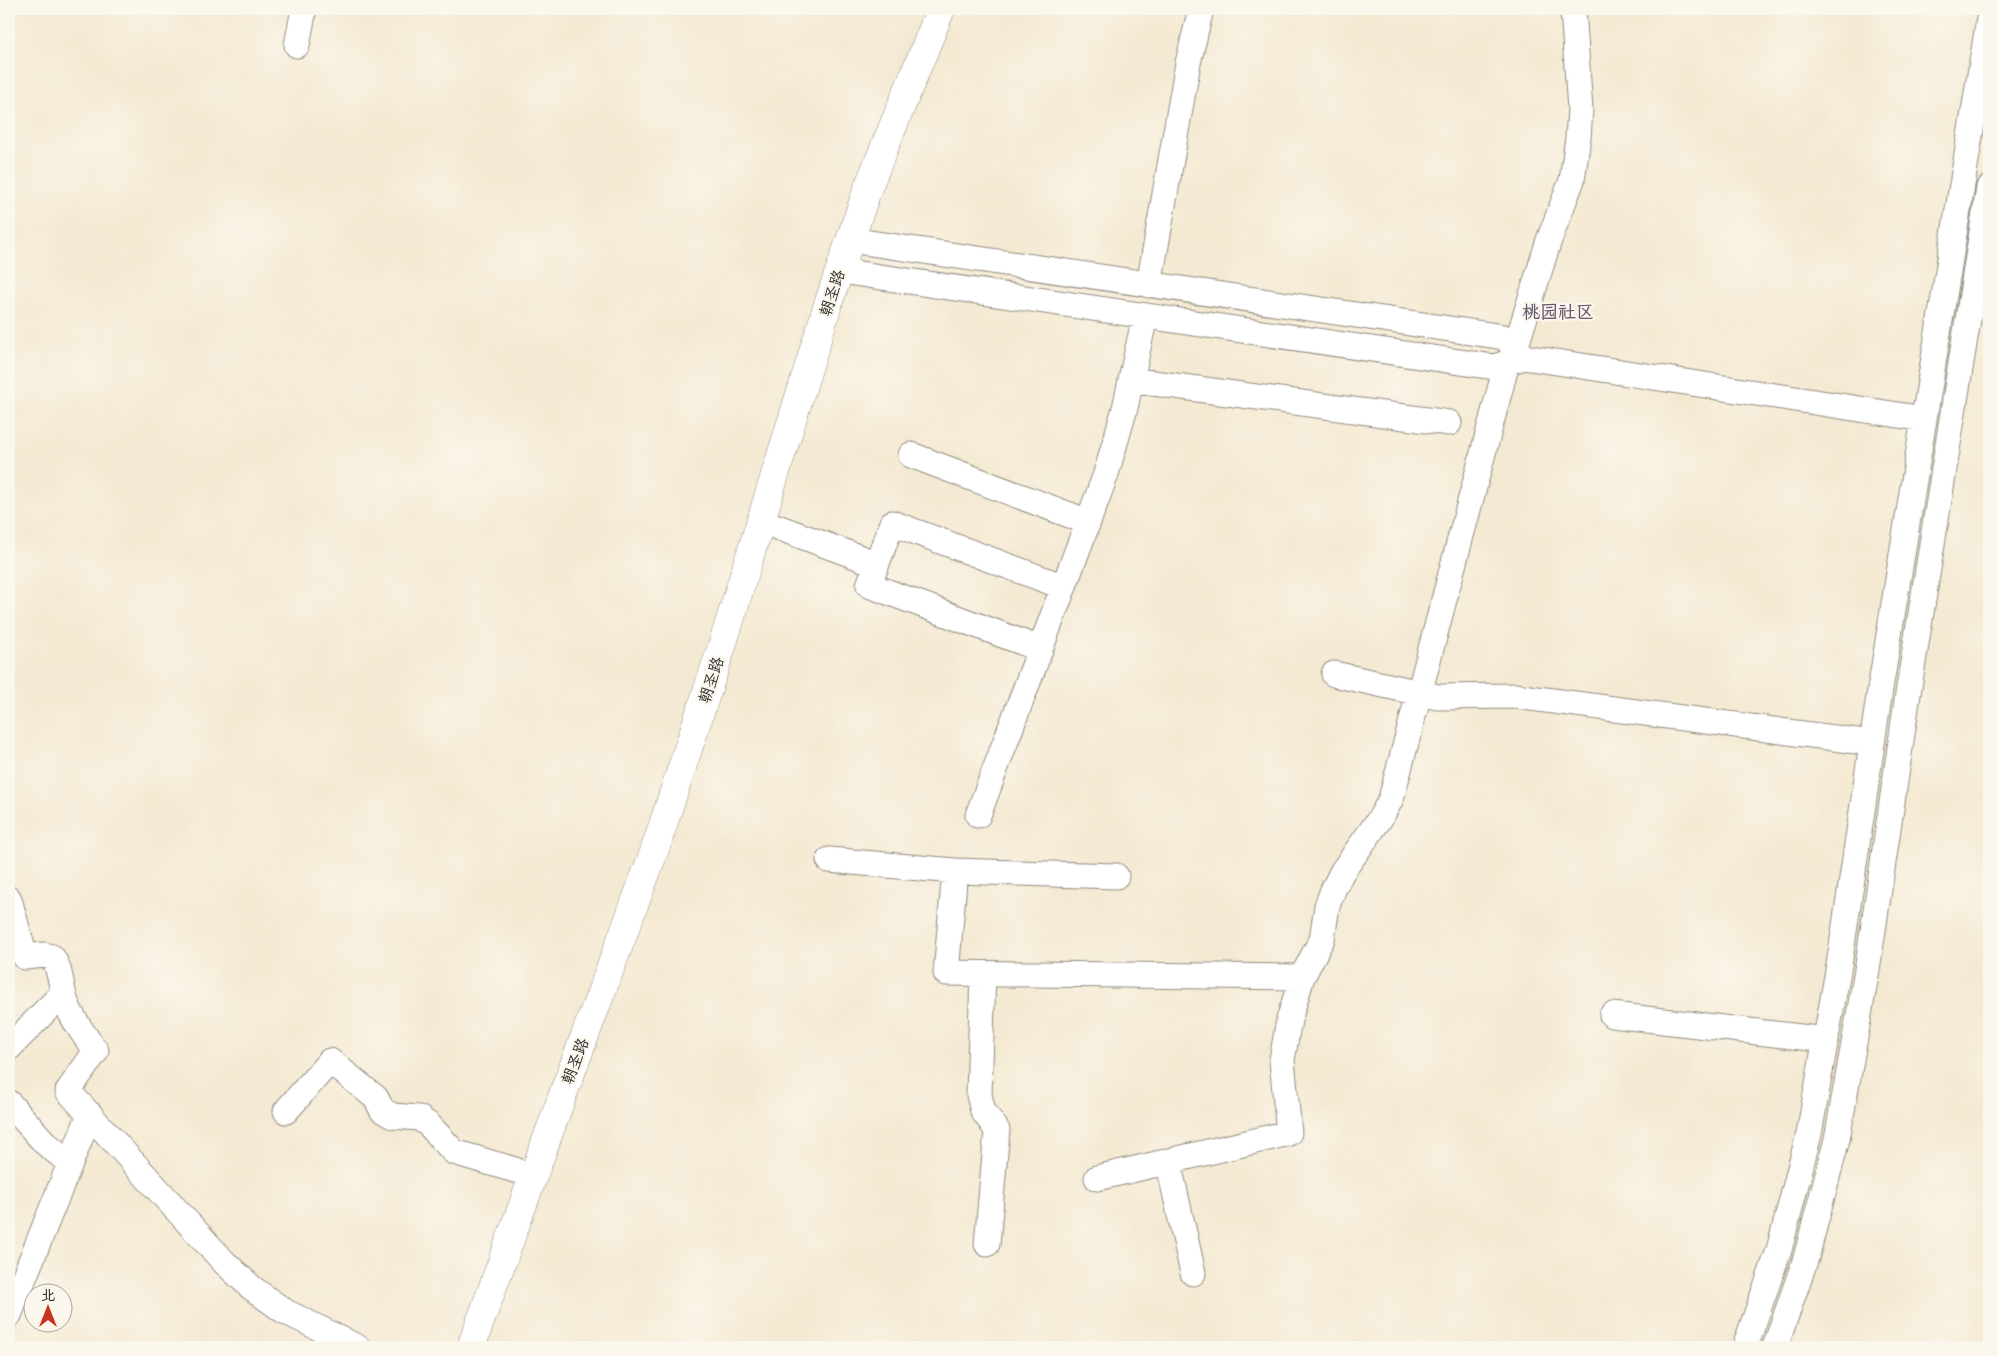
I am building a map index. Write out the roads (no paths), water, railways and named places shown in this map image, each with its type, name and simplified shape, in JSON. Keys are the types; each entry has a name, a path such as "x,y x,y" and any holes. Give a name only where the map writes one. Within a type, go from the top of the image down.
{"main road":[{"name":"朝圣路","path":"451,1347 515,1170 637,846 704,641 811,298 851,179 920,9"},
{"name":"朝圣路","path":"471,1347 654,852 722,646 840,270 869,185 941,9"}],"street":[{"path":"297,45 304,9"},
{"path":"1149,285 1188,63 1201,9"},
{"path":"1097,1178 1289,1133 1282,1060 1289,1020 1302,977 1322,939 1327,906 1333,890 1342,872 1381,817 1391,799 1418,693 1515,356 1549,240 1572,180 1580,110 1573,9"},
{"path":"1745,1347 1767,1286 1795,1192 1809,1134 1840,959 1872,743 1989,19"},
{"path":"1775,1347 1808,1250 1837,1139 1868,964 1908,694 1989,188"},
{"path":"850,240 1504,337 1515,356"},
{"path":"840,270 1494,367 1515,356 1924,419"},
{"path":"978,815 1106,474 1131,380 1145,316"},
{"path":"1131,380 1449,423"},
{"path":"911,456 1088,522"},
{"path":"761,521 877,564"},
{"path":"1040,649 869,585 892,523 1064,587"},
{"path":"1334,674 1438,697 1516,696 1872,743"},
{"path":"829,860 955,870 1116,876"},
{"path":"955,870 946,973 1302,977"},
{"path":"9,899 25,957 44,955 52,957 57,963 63,993 78,1026 96,1051 68,1090 224,1262 252,1288 284,1310 357,1347"},
{"path":"983,974 979,1095 983,1110 997,1130 987,1244"},
{"path":"9,1048 63,993"},
{"path":"1612,1014 1826,1040"},
{"path":"286,1111 330,1061 376,1098 382,1110 393,1116 419,1118 429,1125 454,1152 515,1170"},
{"path":"9,1103 45,1143 70,1163"},
{"path":"9,1315 90,1114"},
{"path":"1168,1161 1193,1272"}],"district":[{"name":"桃园社区","path":"1558,312"}]}
